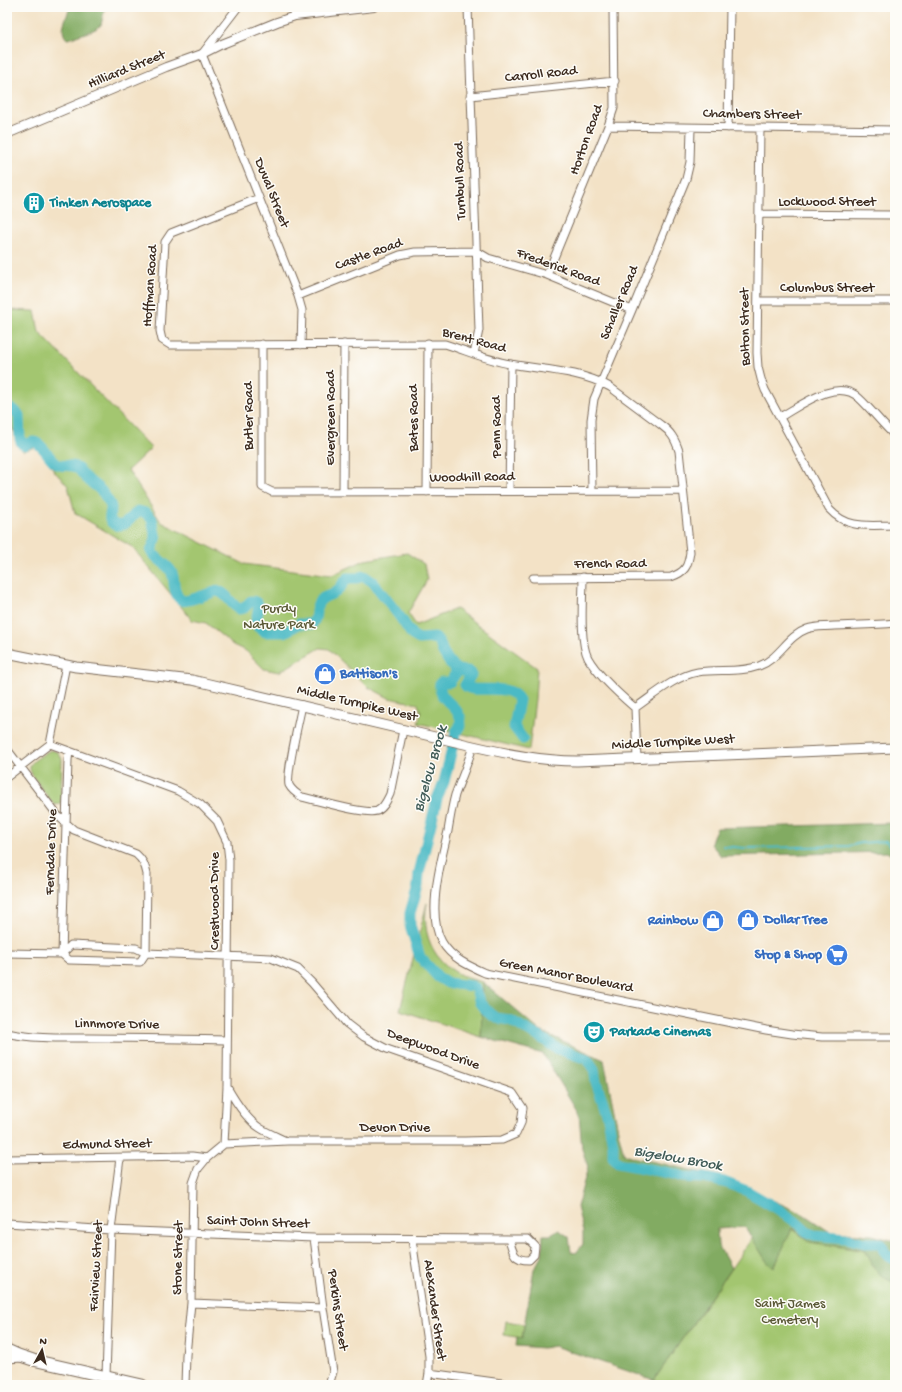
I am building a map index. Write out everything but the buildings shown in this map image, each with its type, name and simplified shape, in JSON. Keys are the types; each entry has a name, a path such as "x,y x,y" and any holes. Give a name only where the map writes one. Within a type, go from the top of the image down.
{"main road":[{"name":"Middle Turnpike West","path":"7,653 93,670 192,680 516,756 558,761 895,748"},
{"path":"7,1350 26,1358 142,1385"}],"street":[{"path":"202,54 238,7"},
{"name":"Hilliard Street","path":"7,134 277,22 295,16 374,7"},
{"name":"Turnbull Road","path":"468,7 479,330 474,354"},
{"name":"Horton Road","path":"547,275 614,108 615,81 613,7"},
{"path":"728,128 730,7"},
{"name":"Duval Street","path":"202,54 298,296 302,310 302,344"},
{"name":"Carroll Road","path":"470,96 615,81"},
{"name":"Chambers Street","path":"608,126 895,130"},
{"name":"Schaller Road","path":"592,491 591,420 594,399 686,178 690,162 691,128"},
{"name":"Bolton Street","path":"760,128 758,367 761,379 765,390 829,509 836,516 849,524 895,525"},
{"name":"Hoffman Road","path":"162,340 160,331 165,242 170,233 259,198"},
{"name":"Lockwood Street","path":"759,214 895,215"},
{"name":"Frederick Road","path":"476,251 488,258 547,275 632,310"},
{"name":"Castle Road","path":"298,296 400,255 415,252 476,251"},
{"name":"Columbus Street","path":"759,301 895,301"},
{"name":"Brent Road","path":"162,340 170,345 445,344 488,359 511,364 562,371 601,382 662,425 675,439 679,451 690,552 689,562 685,569"},
{"name":"Bates Road","path":"427,492 428,343"},
{"name":"Butler Road","path":"262,344 262,487"},
{"name":"Evergreen Road","path":"343,492 344,344"},
{"name":"Penn Road","path":"510,490 511,364"},
{"path":"780,417 828,391 847,392 857,396 895,436"},
{"name":"Woodhill Road","path":"262,487 272,492 427,492 510,490 683,491"},
{"name":"French Road","path":"533,578 671,576 679,574 685,569"},
{"path":"583,577 583,629 584,643 588,657 598,671 635,708 637,759"},
{"path":"635,708 670,684 698,672 743,670 760,666 772,659 796,635 807,629 895,623"},
{"path":"7,777 50,744 66,665"},
{"path":"302,705 289,773 289,784 294,792 302,797 366,812 377,811 386,804 390,794 403,730"},
{"name":"Crestwood Drive","path":"50,744 178,791 200,804 217,821 227,842 229,860 226,1040 227,1087 224,1144"},
{"name":"Green Manor Boulevard","path":"473,746 455,796 438,876 435,911 436,928 442,942 455,957 468,966 486,974 766,1030 822,1037 895,1037"},
{"path":"7,749 58,816 66,824 74,830 136,854 142,859 147,874 146,953"},
{"name":"Ferndale Drive","path":"62,954 69,751"},
{"name":"Deepwood Drive","path":"62,954 71,945 136,948 146,953 271,958 298,969 347,1024 364,1037 387,1049 513,1093 523,1108 522,1123 516,1134 502,1140"},
{"name":"Deepwood Drive","path":"7,954 62,954 69,960 140,962 146,953"},
{"name":"Linnmore Drive","path":"7,1033 14,1035 64,1037 226,1040"},
{"name":"Devon Drive","path":"227,1087 233,1098 245,1113 260,1128 288,1141"},
{"name":"Devon Drive","path":"224,1144 288,1141 502,1140"},
{"name":"Stone Street","path":"185,1385 191,1303 194,1183 198,1169 207,1158 224,1144"},
{"name":"Edmund Street","path":"7,1159 192,1156 207,1158"},
{"name":"Fairview Street","path":"106,1376 111,1230 120,1158"},
{"name":"Saint John Street","path":"7,1223 111,1230 314,1238 509,1239"},
{"name":"Perkins Street","path":"314,1238 322,1308 333,1372 329,1385"},
{"name":"Alexander Street","path":"412,1239 429,1356 427,1385"},
{"path":"191,1303 322,1308"},
{"path":"7,1359 26,1358"},
{"path":"429,1373 516,1385"}],"green space":[{"path":"70,7 105,7 101,25 96,29 67,39 64,35 63,28"},
{"name":"Purdy Nature Park","path":"7,310 35,311 39,332 151,448 128,470 161,522 244,564 332,575 365,560 407,553 424,564 427,580 408,613 416,625 456,609 537,668 529,750 418,723 421,713 418,704 389,698 368,687 329,649 320,648 279,672 264,669 246,651 233,645 206,623 192,620 132,547 75,513 68,486 54,471 41,445 23,451 8,422 10,400 7,399"},
{"path":"51,750 58,752 62,759 61,801 60,804 54,805 36,781 30,768 34,761"},
{"path":"895,823 895,858 887,852 721,856 711,844 717,828"},
{"path":"427,903 425,918 427,932 437,955 446,965 456,972 483,982 481,1037 400,1010"},
{"path":"483,982 540,1031 604,1060 624,1154 722,1177 803,1214 830,1232 872,1235 895,1241 895,1283 879,1274 865,1250 810,1242 792,1228 774,1268 767,1262 745,1227 717,1229 718,1245 731,1268 654,1380 554,1346 543,1348 516,1346 517,1337 522,1338 534,1269 542,1256 543,1235 551,1235 559,1230 569,1237 571,1252 576,1253 583,1244 583,1231 577,1207 588,1167 582,1149 579,1114 543,1054 481,1037"},
{"name":"Saint James Cemetery","path":"770,1212 810,1242 878,1253 895,1253 895,1385 667,1385 654,1380"},
{"path":"506,1321 524,1324 522,1338 504,1335"}],"waterway":[{"name":"Bigelow Brook","path":"7,408 14,410 19,415 20,439 22,444 25,445 32,442 36,443 57,464 73,466 80,470 86,478 98,487 108,500 111,510 110,519 113,523 116,525 122,525 138,511 146,513 152,519 156,539 151,551 171,571 177,595 182,600 189,600 216,591 223,593 239,609 244,608 251,601 255,602 259,606 256,621 258,627 265,632 285,632 299,624 312,624 314,622 317,607 321,599 336,592 348,578 364,576 373,582 412,635 419,639 435,638 440,643 449,662 458,670"},
{"name":"Bigelow Brook","path":"458,670 450,682 440,683 442,695 457,711 461,718 460,726 456,732 444,782 437,799 419,873 418,886 410,913 410,925 420,957 438,977 448,983 472,986 476,989 480,1003 496,1018 510,1020 556,1048 587,1059 594,1069 596,1082 608,1117 613,1145 613,1157 618,1163 683,1177 704,1178 724,1182 747,1191 778,1209 807,1232 814,1235 846,1238 865,1243 878,1243 882,1245 886,1254 895,1259"},
{"path":"458,670 468,671 471,673 465,685 469,688 499,689 514,694 519,700 514,727 523,739"},
{"path":"723,846 745,848 849,846 861,843 886,841 895,850"}],"place":[{"name":"Timken Aerospace","path":"34,203"},
{"name":"Battison's","path":"325,674"},
{"name":"Dollar Tree","path":"748,920"},
{"name":"Rainbow","path":"713,921"},
{"name":"Stop & Shop","path":"837,955"},
{"name":"Parkade Cinemas","path":"594,1032"}]}
